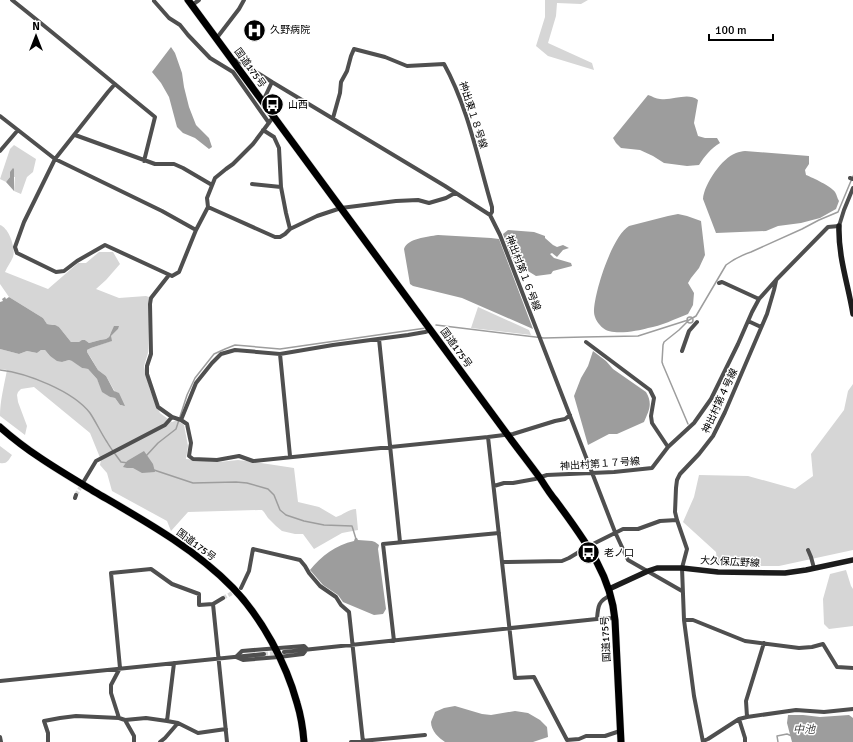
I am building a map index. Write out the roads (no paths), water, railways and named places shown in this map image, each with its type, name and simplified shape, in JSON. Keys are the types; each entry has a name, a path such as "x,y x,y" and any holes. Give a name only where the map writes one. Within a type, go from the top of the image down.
{"highway":[{"name":"国道175号","path":"190,2 540,478 597,561 610,592 615,618 621,742"},
{"name":"国道175号","path":"0,427 12,438 57,469 185,548 233,588 248,606 276,648 282,654 297,703 304,742"}],"street":[{"path":"12,0 155,117 144,161"},
{"path":"190,2 199,0"},
{"path":"216,38 240,9 244,0"},
{"path":"154,1 169,18 180,25 210,58 233,72 269,123"},
{"name":"神出東１８号線","path":"333,118 340,93 341,82 347,71 354,49 385,57 408,66 444,64 453,80 463,108 492,207 492,212 490,215"},
{"path":"232,60 239,61 490,215"},
{"path":"263,101 272,82"},
{"path":"115,84 55,159 24,222 15,247 17,253 56,272 64,271 77,261 105,245 169,275 172,276 179,272 196,230 208,207 207,198 216,178 253,144 274,116"},
{"path":"0,116 55,159 162,211 196,230"},
{"path":"0,151 18,130"},
{"path":"263,130 274,137 279,148 281,187 290,229"},
{"path":"75,135 144,161 155,164 174,164 212,185"},
{"path":"252,184 281,187"},
{"path":"853,188 839,226 838,238 853,314"},
{"path":"208,207 274,237 285,234 288,230 317,216 341,208 418,200 429,203 446,198 455,193"},
{"name":"神出村第１６号線","path":"490,215 500,235 615,532 628,560 682,591"},
{"name":"神出村第１７号線","path":"494,486 504,483 513,483 540,478 547,475 614,472 652,468 668,447 694,423 711,399 759,299 828,227 839,226"},
{"path":"169,275 151,298 151,354 146,366 147,374 158,407 172,417 181,420 186,424 191,443 189,456 193,459 217,460 239,456 253,461 290,456 488,437 513,434 565,419 570,415"},
{"name":"神出村第４号線","path":"703,741 694,696 684,620 682,568 687,550 676,520 677,480 680,474 700,454 714,436 767,314 776,280"},
{"path":"719,283 722,282 759,299"},
{"path":"748,321 761,327"},
{"path":"682,351 689,331 697,322"},
{"path":"181,420 196,383 221,354 235,350 280,354 408,335 431,330"},
{"path":"379,339 400,542"},
{"path":"586,342 650,390 654,398 651,416 652,423 668,447"},
{"path":"280,354 290,456"},
{"path":"84,481 96,461 165,425 172,417"},
{"path":"488,437 515,678 534,677 567,740 579,741 586,736 604,736 620,731"},
{"path":"502,562 562,561 588,546 623,529 638,529 660,521 676,520"},
{"path":"394,641 383,544 499,533"},
{"path":"241,588 249,571 253,549 300,560 320,586 336,597 341,605 349,612 363,741"},
{"path":"808,550 814,568"},
{"name":"大久保広野線","path":"610,592 648,571 657,568 682,568 718,572 786,573 853,560"},
{"path":"119,718 111,685 120,668 111,573 152,568 172,584 199,594 199,604 213,604 223,598"},
{"path":"597,619 598,607 610,592"},
{"path":"213,604 227,742"},
{"path":"236,657 243,660 307,649 615,618"},
{"path":"684,620 693,620 745,641 799,648 823,644 837,667 853,668"},
{"path":"747,716 746,701 764,643"},
{"path":"236,657 242,651 304,646 307,649"},
{"path":"282,654 303,654 307,649"},
{"path":"0,681 264,654"},
{"path":"167,721 174,663"},
{"path":"703,741 739,719 747,716 796,710 824,712 853,708"},
{"path":"48,742 48,734 44,721 76,716 119,718 126,720 146,718 178,724 198,733 226,729"},
{"path":"739,719 745,742"},
{"path":"126,720 134,736 134,742"},
{"path":"160,742 178,724"},
{"path":"351,742 425,735"},
{"path":"0,738 1,742"}],"water":[{"path":"171,47 175,53 182,73 189,107 196,125 209,138 212,147 209,149 195,138 183,133 177,127 169,97 161,83 152,72"},
{"path":"648,95 658,99 689,97 698,100 694,123 698,136 705,138 717,138 720,143 708,153 699,165 687,166 664,163 640,150 621,148 616,143 613,138"},
{"path":"745,151 809,156 809,164 805,170 806,175 826,185 835,192 839,201 836,209 820,218 801,223 778,226 766,231 716,233 703,199 704,193 710,179 725,160 736,153"},
{"path":"13,168 14,191 6,182 10,177 10,172"},
{"path":"678,214 701,221 705,255 699,268 688,283 694,293 693,305 688,314 658,326 638,330 612,332 603,328 595,317 595,303 605,266 616,241 629,226"},
{"path":"508,230 534,232 545,236 545,238 557,247 563,245 569,248 563,250 557,257 552,253 550,254 554,258 571,263 572,266 553,271 551,274 536,276 515,263 512,259 503,234"},
{"path":"438,235 499,239 533,329 462,298 410,284 404,249 406,245 409,242 423,237"},
{"path":"5,297 6,299 9,297 43,318 47,324 59,327 71,342 85,340 89,343 106,339 109,337 114,326 119,326 111,336 112,341 91,348 87,350 87,352 98,370 106,376 114,391 119,393 125,406 120,405 115,398 102,392 97,379 88,369 82,368 72,361 57,361 45,350 41,350 37,353 27,351 19,354 0,349 0,302 3,301 2,299"},
{"path":"593,351 606,361 613,369 646,392 650,404 644,422 617,434 609,434 588,445 574,396 581,378 588,366"},
{"path":"144,451 153,464 155,472 142,473 133,468 123,467 127,461"},
{"path":"355,538 358,540 372,541 379,545 378,549 386,609 383,614 374,615 343,602 338,595 323,585 310,570 329,552 341,545 354,541"},
{"path":"455,706 482,714 491,715 515,711 528,713 540,720 547,727 548,737 533,742 445,742 434,731 431,722 435,712 444,708"},
{"name":"中池","path":"788,715 820,717 849,715 853,718 853,742 792,742 787,723"}],"waterway":[{"path":"436,325 544,338 638,336 689,320 696,316 726,265 741,256 838,212 853,176"},
{"path":"690,317 693,320 690,323 687,320 690,317"},
{"path":"688,424 662,362 664,342 689,320"},
{"path":"146,456 158,443 176,429 187,395 195,378 214,354 235,345 280,349 426,328"},
{"path":"0,370 36,379 73,397 90,413 121,462 128,463"},
{"path":"154,470 193,483 236,482 247,483 268,489 274,495 280,510 286,515 304,521 324,525 352,526 356,539"},
{"path":"778,742 777,736 787,734 792,736"}],"tunnel":[{"path":"76,495 83,483"},
{"path":"223,598 236,591"},
{"path":"264,654 284,652"}],"place":[{"name":"久野病院","path":"254,30"},
{"name":"山西","path":"272,105"},
{"name":"老ノ口","path":"589,553"}]}
